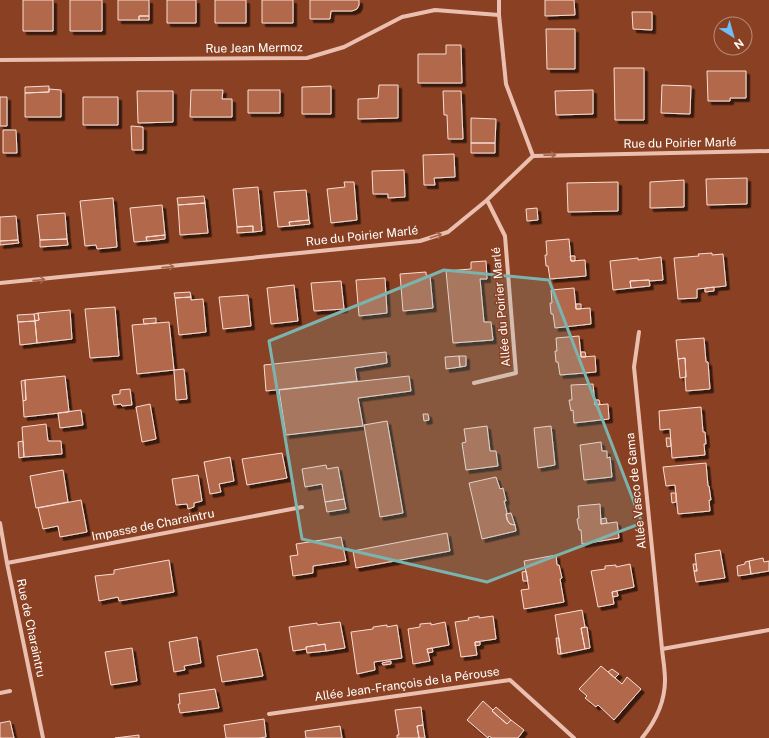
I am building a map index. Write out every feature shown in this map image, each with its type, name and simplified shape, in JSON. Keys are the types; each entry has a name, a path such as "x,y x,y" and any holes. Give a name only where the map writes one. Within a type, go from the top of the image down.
{"street":[{"path":"499,0 499,15 506,84 533,156"},
{"name":"Rue Jean Mermoz","path":"0,60 307,58 344,47 402,17 435,10 499,15"},
{"name":"Rue du Poirier Marlé","path":"0,284 420,241 448,232 487,200 533,156 769,151"},
{"name":"Allée du Poirier Marlé","path":"474,382 516,373 505,236 487,200"},
{"name":"Allée Vasco de Gama","path":"639,332 634,367 665,680 663,699 654,720 642,738"},
{"name":"Impasse de Charaintru","path":"7,563 302,507"},
{"name":"Rue de Charaintru","path":"0,523 43,738"},
{"path":"662,649 769,630"},
{"name":"Allée Jean-François de la Pérouse","path":"269,714 510,680 574,738"},
{"path":"0,693 10,691"}],"highlighted area":[{"path":"444,270 549,280 642,523 487,582 302,539 269,341"}],"building":[{"path":"23,0 53,0 53,31 23,31"},
{"path":"70,0 102,0 102,31 70,31"},
{"path":"118,0 149,0 149,16 139,16 139,20 118,20"},
{"path":"167,0 196,0 196,23 167,23"},
{"path":"215,0 246,0 246,23 215,23"},
{"path":"262,0 293,0 293,23 262,23"},
{"path":"310,0 359,0 359,5 357,9 352,11 331,11 330,19 310,19"},
{"path":"545,0 574,0 575,15 545,16"},
{"path":"632,12 652,12 652,30 633,29"},
{"path":"139,16 149,16 149,20 139,20"},
{"path":"546,29 575,29 575,69 547,69"},
{"path":"446,45 461,45 462,83 418,83 418,54 446,54"},
{"path":"614,68 644,68 644,120 615,120"},
{"path":"707,71 746,71 746,98 730,98 730,101 708,101"},
{"path":"379,85 398,85 398,118 358,119 358,99 378,98"},
{"path":"662,85 691,86 690,114 661,113"},
{"path":"49,86 49,92 25,93 25,87"},
{"path":"331,86 331,114 302,114 302,87"},
{"path":"49,89 61,90 61,117 25,117 25,93 49,92"},
{"path":"191,90 223,90 222,99 232,99 232,117 190,117"},
{"path":"248,90 280,90 280,113 248,113"},
{"path":"593,90 593,114 556,115 555,91"},
{"path":"137,91 173,91 173,122 138,123"},
{"path":"443,91 461,91 463,139 448,139 447,115 444,115"},
{"path":"0,97 7,97 7,126 0,126"},
{"path":"83,97 118,97 118,125 83,125"},
{"path":"471,118 496,119 495,143 471,143"},
{"path":"131,126 143,127 143,150 132,150"},
{"path":"3,130 16,130 17,153 3,153"},
{"path":"471,143 495,143 495,153 471,153"},
{"path":"454,154 455,177 434,178 435,185 424,185 423,155"},
{"path":"404,170 405,197 388,198 388,194 373,194 372,171"},
{"path":"747,178 747,204 707,205 706,179"},
{"path":"684,180 684,207 650,208 650,182"},
{"path":"344,182 354,182 357,220 331,223 327,189 345,187"},
{"path":"618,182 618,211 568,212 567,183"},
{"path":"258,187 262,231 253,232 253,226 237,227 233,189"},
{"path":"306,190 309,220 289,222 290,226 278,227 274,192"},
{"path":"204,196 205,203 178,205 177,198"},
{"path":"113,198 117,247 97,249 96,245 85,246 80,201"},
{"path":"205,203 208,233 180,235 178,205"},
{"path":"162,205 165,235 146,237 147,241 134,242 130,208"},
{"path":"537,208 538,220 527,221 526,209"},
{"path":"65,213 67,239 40,240 37,215"},
{"path":"16,216 18,240 0,241 0,217"},
{"path":"309,220 310,224 290,226 289,222"},
{"path":"253,226 253,232 237,233 237,227"},
{"path":"165,235 165,239 147,241 146,237"},
{"path":"67,239 68,245 40,247 40,240"},
{"path":"569,239 571,261 585,260 586,276 550,279 548,266 546,266 546,241"},
{"path":"18,240 19,243 0,245 0,241"},
{"path":"712,253 712,255 723,254 726,286 697,289 697,298 678,299 674,258 699,256 698,254"},
{"path":"570,256 575,256 575,261 571,261"},
{"path":"661,257 663,280 630,281 631,288 613,290 610,261"},
{"path":"486,261 487,279 480,279 484,322 491,322 493,340 453,343 446,271 471,269 471,262"},
{"path":"426,272 426,275 430,276 433,308 403,311 400,274"},
{"path":"385,278 387,313 359,316 356,280"},
{"path":"649,280 650,286 631,288 630,281"},
{"path":"341,281 344,309 314,311 311,283"},
{"path":"294,285 298,321 271,324 267,288"},
{"path":"714,287 714,291 705,292 705,288"},
{"path":"574,288 576,309 590,308 591,324 555,328 553,314 551,314 551,290"},
{"path":"190,292 191,297 175,298 174,293"},
{"path":"248,295 251,326 223,329 219,297"},
{"path":"191,297 191,300 203,299 206,332 179,335 175,298"},
{"path":"576,304 581,304 581,309 576,309"},
{"path":"115,307 119,356 90,358 85,309"},
{"path":"70,310 72,339 37,343 35,321 39,320 38,313"},
{"path":"38,313 39,320 35,321 34,314"},
{"path":"34,314 35,321 18,322 17,315"},
{"path":"156,318 156,323 144,324 143,319"},
{"path":"35,321 37,343 20,345 18,322"},
{"path":"169,322 174,370 137,374 132,325"},
{"path":"579,336 581,357 595,356 596,372 560,375 558,362 556,362 556,338"},
{"path":"704,338 710,389 686,391 685,358 678,359 676,340"},
{"path":"386,352 387,363 355,368 357,381 266,391 264,365"},
{"path":"581,352 585,352 586,357 581,357"},
{"path":"459,356 460,367 446,369 445,357"},
{"path":"459,356 466,356 466,366 460,367"},
{"path":"685,358 686,377 680,378 678,359"},
{"path":"184,369 187,399 176,400 174,370"},
{"path":"65,376 69,412 24,417 23,401 26,400 25,380"},
{"path":"409,376 411,391 358,398 363,426 286,435 279,390"},
{"path":"25,380 26,400 23,401 21,381"},
{"path":"593,384 595,405 608,404 609,419 574,423 573,410 571,411 569,400 572,400 571,385"},
{"path":"130,389 132,405 114,405 112,395 120,394 120,390"},
{"path":"595,400 599,400 600,404 595,405"},
{"path":"150,404 156,439 142,442 136,407"},
{"path":"701,407 703,432 705,432 706,444 704,444 705,455 672,458 670,429 660,430 659,411"},
{"path":"81,410 83,425 60,428 58,413"},
{"path":"423,414 428,414 429,420 424,421"},
{"path":"387,421 403,513 380,517 364,425"},
{"path":"46,424 48,441 61,441 62,454 24,457 22,427"},
{"path":"487,426 490,451 496,451 498,466 466,470 462,443 466,442 464,429"},
{"path":"551,426 555,465 538,468 534,428"},
{"path":"666,438 670,438 671,446 667,447"},
{"path":"23,441 24,457 19,458 18,442"},
{"path":"601,442 602,451 607,451 607,458 610,457 612,477 584,480 580,445"},
{"path":"282,453 287,478 247,485 242,459"},
{"path":"230,457 234,481 219,484 221,492 210,494 204,462"},
{"path":"706,463 711,500 709,500 710,511 678,514 675,485 666,486 663,467"},
{"path":"326,465 327,469 338,467 344,499 325,502 322,484 305,487 302,469"},
{"path":"63,470 68,502 36,508 30,476"},
{"path":"198,475 202,501 194,503 194,507 188,509 187,504 176,505 172,479"},
{"path":"496,477 500,489 503,488 508,521 510,524 515,525 516,531 482,539 469,483"},
{"path":"671,493 676,493 676,502 672,503"},
{"path":"344,499 346,509 327,512 325,502"},
{"path":"81,500 87,532 60,537 58,526 43,529 38,508"},
{"path":"600,504 601,524 617,522 619,538 582,544 581,530 579,530 577,519 579,518 578,506"},
{"path":"511,513 515,525 510,524 507,520 506,514"},
{"path":"606,518 607,523 601,524 601,519"},
{"path":"447,533 450,551 356,568 353,551"},
{"path":"341,537 346,561 313,566 313,573 293,576 290,556 298,555 296,544"},
{"path":"720,550 725,578 696,582 694,571 697,571 695,554"},
{"path":"556,555 557,565 559,565 562,578 560,579 564,602 524,609 521,590 529,589 524,561"},
{"path":"763,558 764,562 769,561 769,571 751,574 749,561"},
{"path":"169,560 174,592 119,601 118,597 99,601 95,576 114,574 114,570"},
{"path":"749,561 751,574 738,576 737,566 745,564 745,562"},
{"path":"630,564 634,587 612,592 614,604 598,607 591,571 605,569 605,566 616,565 616,567"},
{"path":"693,564 696,564 697,571 694,571"},
{"path":"526,571 528,581 523,581 522,572"},
{"path":"617,591 618,596 613,597 612,592"},
{"path":"582,610 585,627 581,628 585,649 561,654 555,615"},
{"path":"479,616 479,618 493,616 496,639 475,642 477,655 461,657 455,622 469,620 468,618"},
{"path":"340,622 345,648 326,651 325,644 293,651 289,627 317,623 318,625"},
{"path":"445,622 449,645 427,649 430,661 413,664 408,629 420,627 420,624 431,623 431,625"},
{"path":"387,625 387,627 397,625 402,658 374,662 375,670 357,674 351,632 373,629 373,627"},
{"path":"587,627 590,648 585,649 581,628"},
{"path":"197,637 201,663 184,666 185,670 174,672 169,642"},
{"path":"556,638 559,638 561,654 558,654"},
{"path":"475,642 480,642 480,645 475,646"},
{"path":"325,644 326,651 307,653 306,647"},
{"path":"132,648 137,681 111,685 105,652"},
{"path":"432,648 433,652 428,653 427,649"},
{"path":"257,649 263,676 222,682 217,656"},
{"path":"391,661 391,664 383,665 382,663"},
{"path":"601,666 622,684 627,677 641,689 614,720 598,705 596,707 585,698 587,696 579,689"},
{"path":"612,669 619,674 615,678 608,672"},
{"path":"215,689 219,708 180,713 178,704 180,704 179,694"},
{"path":"483,701 507,724 511,720 524,730 518,738 492,738 489,736 488,738 467,720"},
{"path":"421,707 423,725 417,726 419,738 397,738 397,735 399,735 395,710"},
{"path":"496,707 511,720 507,724 492,711"},
{"path":"264,719 266,737 226,738 224,725"},
{"path":"10,721 14,738 0,738 0,723"},
{"path":"423,725 425,738 419,738 417,726"},
{"path":"340,726 342,738 306,738 305,731"},
{"path":"139,735 139,738 115,738"}]}
